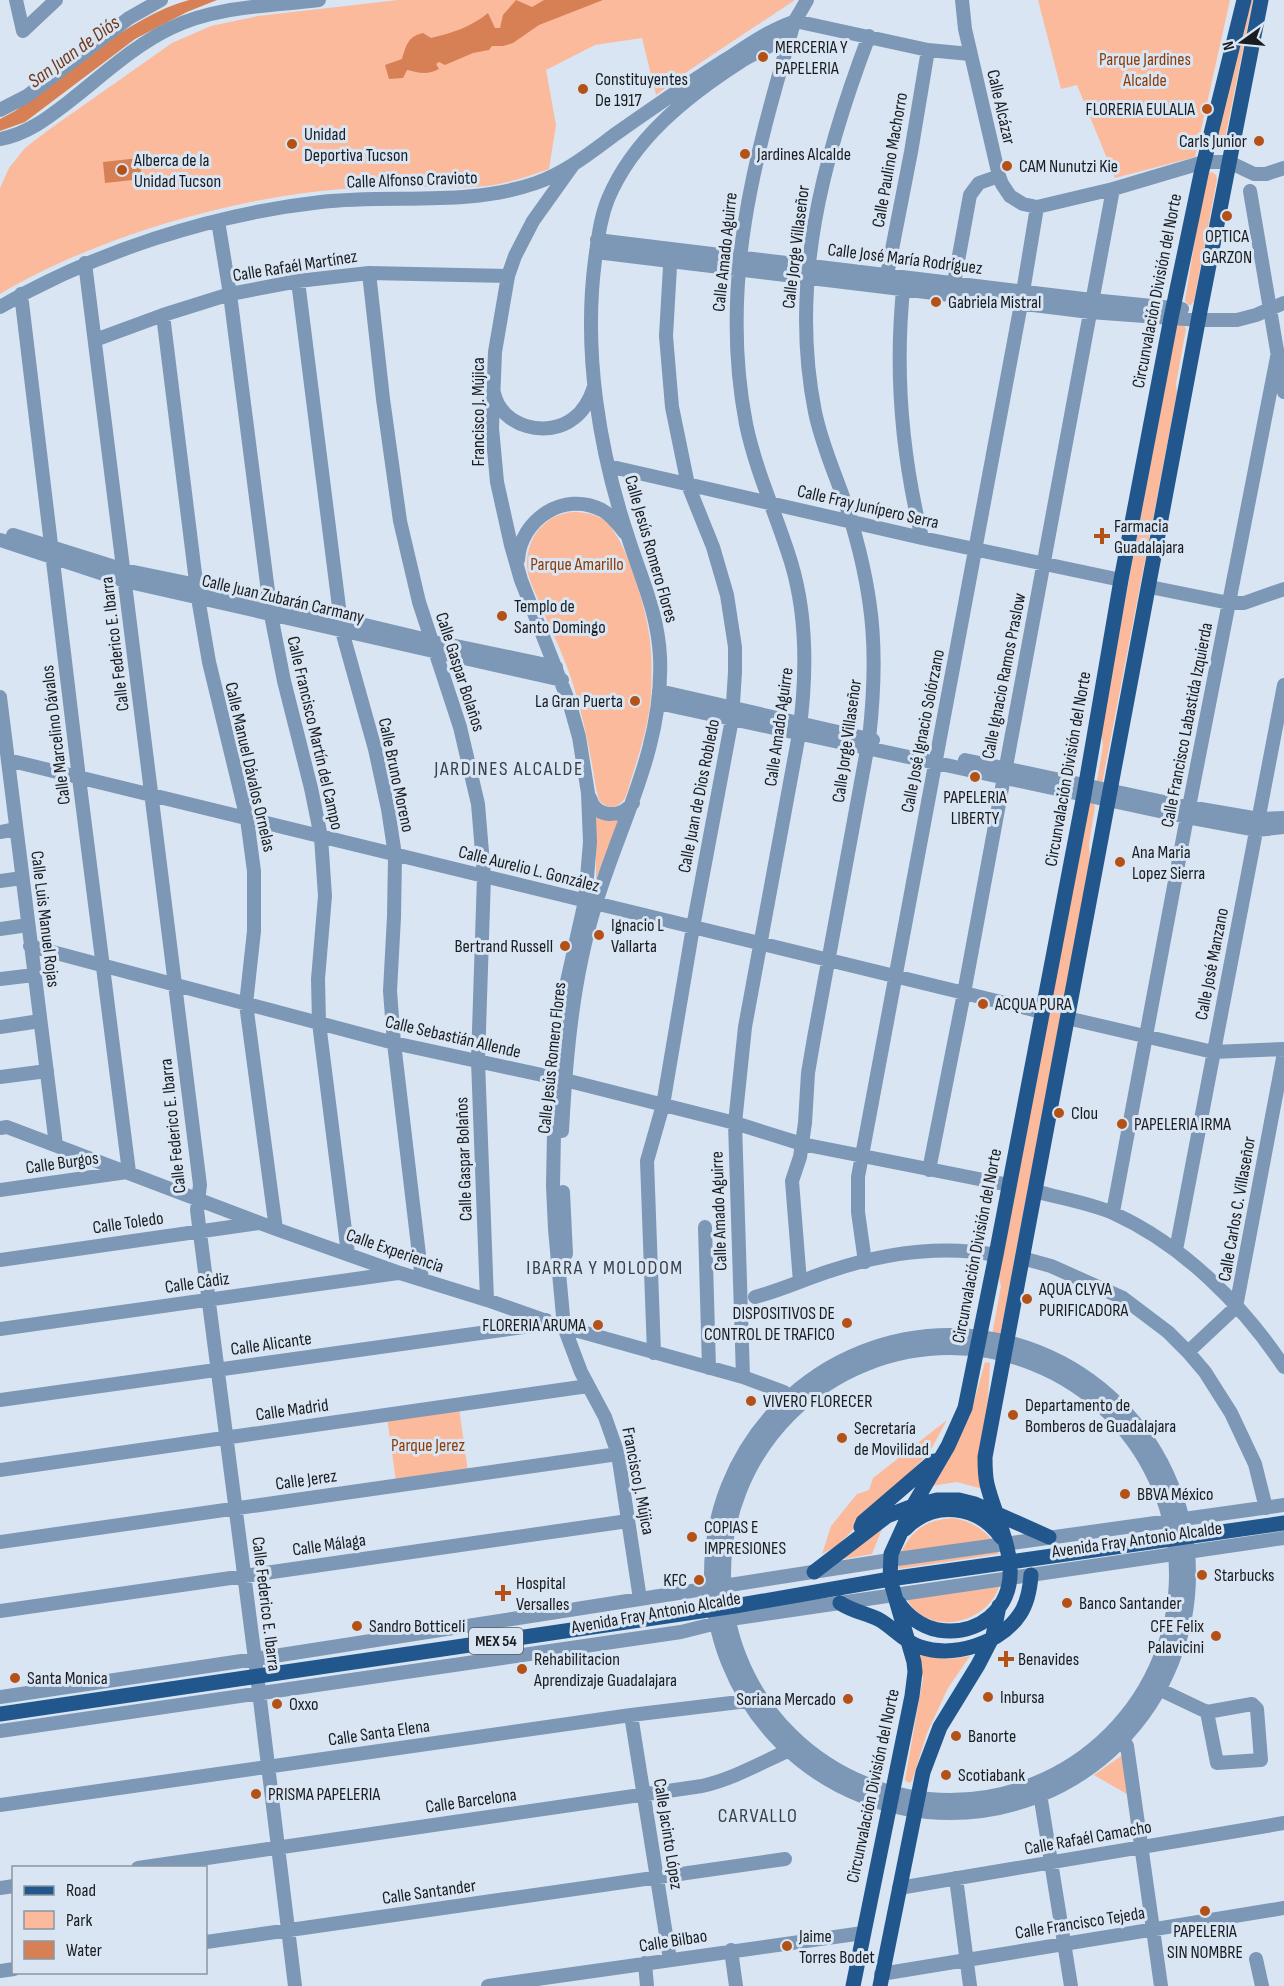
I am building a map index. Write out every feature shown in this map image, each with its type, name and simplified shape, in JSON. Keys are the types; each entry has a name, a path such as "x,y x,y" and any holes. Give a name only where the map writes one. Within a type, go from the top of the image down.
{"main road":[{"name":"Circunvalación División del Norte","path":"853,1986 915,1672 890,1579 890,1560 913,1506 945,1451 964,1408 996,1255 1085,790 1121,580 1172,313 1204,162 1244,0"},
{"name":"Circunvalación División del Norte","path":"894,1595 909,1615 922,1624 946,1631 961,1631 986,1620 999,1606 1006,1595 1010,1578 1011,1562 988,1486 985,1456 1150,588 1199,316 1261,0"},
{"path":"853,1543 863,1522 945,1451"},
{"path":"814,1572 887,1516 937,1500 959,1500 996,1513 1049,1537"},
{"name":"Circunvalación División del Norte","path":"901,1533 923,1515 936,1510 949,1509 974,1514 988,1523 1006,1544"},
{"name":"Avenida Fray Antonio Alcalde","path":"1175,1546 1284,1523"},
{"path":"890,1579 1011,1562 1175,1546"},
{"path":"840,1603 850,1610 885,1623 918,1646 950,1650 968,1647 1008,1627 1020,1614 1028,1598 1031,1575"},
{"name":"MEX 54","path":"729,1613 890,1579"},
{"name":"Circunvalación División del Norte","path":"880,1980 923,1772 940,1726 993,1636 999,1606"},
{"name":"Avenida Fray Antonio Alcalde","path":"0,1714 258,1676 729,1613"}],"street":[{"path":"16,0 23,31 56,0"},
{"path":"0,110 27,96 129,18 161,0"},
{"path":"0,140 38,126 140,46 171,28 235,5 319,0"},
{"name":"Calle Jesús Romero Flores","path":"590,902 633,802 648,749 658,697 660,657 656,623 649,594 628,537 608,466 594,387 592,316 597,246 605,209 622,173 656,129 682,104 740,62 779,40 795,21 807,0"},
{"name":"Calle Alcázar","path":"962,0 964,29 999,176 1010,196 1023,204 1037,207"},
{"path":"795,21 928,50 970,54"},
{"name":"Calle Alfonso Cravioto","path":"0,307 21,294 85,263 135,245 219,221 320,202 374,198 477,197 535,183 561,173 649,111 776,28 795,21"},
{"name":"Calle Amado Aguirre","path":"744,1377 735,1123 745,1027 800,729 806,669 801,610 791,564 755,459 741,392 736,321 739,263 749,193 761,139 795,21"},
{"name":"Calle Jorge Villaseñor","path":"800,1282 792,1181 802,1144 808,1073 868,743 874,680 874,629 868,587 852,522 823,440 813,397 806,334 808,272 815,217 825,168 844,102 868,36"},
{"name":"Calle Paulino Machorro","path":"887,275 928,50"},
{"path":"649,111 682,104"},
{"path":"1037,207 1113,189 1204,162 1229,162 1254,174 1266,174 1284,168"},
{"name":"Francisco J. Mújica","path":"560,1079 566,986 590,902 588,793 579,737 561,680 517,568 505,523 494,465 492,428 493,382 499,324 508,276 515,256 533,221 573,165"},
{"path":"954,283 970,195 979,183 999,176"},
{"name":"Calle Ignacio Ramos Praslow","path":"929,1170 1113,189"},
{"path":"1250,191 1277,304 1278,352 1284,392"},
{"name":"Calle José Ignacio Solórzano","path":"865,1262 857,1194 862,1157 1037,207"},
{"name":"Calle Francisco Martín del Campo","path":"219,221 270,609 284,681 321,837 325,896 318,979 319,1023 348,1254"},
{"name":"Calle José María Rodríguez","path":"597,246 1022,298 1199,316 1277,304"},
{"name":"Calle Juan de Dios Robledo","path":"654,1353 647,1161 663,1105 693,927 733,714 735,647 727,595 712,547 688,485 672,407 666,325 670,255"},
{"name":"Calle Federico E. Ibarra","path":"85,263 200,1185 197,1210 199,1231 258,1676 295,1986"},
{"name":"Calle José María Rodríguez","path":"808,272 887,275 904,284 954,283 1022,298"},
{"name":"Calle Rafaél Martínez","path":"95,340 230,294 298,281 369,273 508,276"},
{"name":"Calle Gaspar Bolaños","path":"369,273 400,521 419,602 460,727 478,804 484,876 478,1061 487,1300"},
{"name":"Calle Bruno Moreno","path":"298,281 341,625 375,749 388,809 394,855 394,917 390,990 394,1043 422,1280"},
{"path":"904,284 898,349 898,386 910,482 922,538"},
{"name":"Calle Marcelino Dávalos","path":"21,294 129,1172"},
{"name":"Calle Manuel Dávalos Ornelas","path":"163,315 198,592 211,672 247,819 254,871 254,931 246,1004 276,1229"},
{"name":"Calle Francisco Labastida Izquierda","path":"1113,1212 1278,352"},
{"path":"493,382 496,401 501,410 524,425 540,428 562,425 575,418 589,401 594,387"},
{"name":"Calle Fray Junípero Serra","path":"608,466 922,538 1121,580"},
{"path":"517,568 518,553 525,533 542,515 559,506 581,504 601,510 618,523 628,537"},
{"name":"Calle Juan Zubarán Carmany","path":"0,531 52,552 124,575 434,647 561,680"},
{"name":"Calle Juan Zubarán Carmany","path":"0,540 52,552"},
{"path":"1150,588 1229,603 1244,603 1284,589"},
{"name":"Calle Juan Zubarán Carmany","path":"434,647 556,667"},
{"name":"Calle José Manzano","path":"1176,1250 1284,685"},
{"name":"Calle Luis Manuel Rojas","path":"0,697 2,732 8,760 5,783 16,830 56,1145"},
{"path":"658,697 1109,796 1188,812 1284,827"},
{"name":"Calle Aurelio L. González","path":"8,760 1042,1012"},
{"path":"588,793 591,804 609,815 624,811 633,802"},
{"path":"1258,824 1284,818"},
{"path":"0,832 16,830"},
{"path":"0,881 22,878"},
{"path":"0,929 28,925"},
{"name":"Calle Sebastián Allende","path":"30,946 394,1043 560,1079 735,1123 802,1144 1009,1185"},
{"path":"0,979 34,975"},
{"path":"1067,1018 1213,1052 1284,1051"},
{"path":"0,1026 40,1022"},
{"name":"Calle Carlos C. Villaseñor","path":"1188,1352 1236,1307 1284,1051"},
{"path":"0,1077 47,1071"},
{"name":"Calle Jesús Romero Flores","path":"560,1079 562,1188 569,1333"},
{"name":"Calle Experiencia","path":"0,1128 7,1127 276,1229 400,1273 546,1320 569,1333 744,1377 784,1392"},
{"name":"Calle Burgos","path":"0,1190 129,1172"},
{"path":"1035,1191 1113,1212 1145,1229 1176,1250 1217,1286 1256,1329 1284,1366"},
{"name":"Calle Toledo","path":"0,1260 261,1222"},
{"path":"705,1227 709,1368"},
{"path":"755,1297 836,1269 892,1255 922,1251 965,1250 996,1255"},
{"path":"1022,1258 1051,1266 1123,1298 1168,1332 1188,1352 1205,1372 1231,1413 1255,1464 1266,1508"},
{"name":"Calle Cádiz","path":"0,1329 400,1273"},
{"name":"Calle Alicante","path":"0,1400 538,1325 546,1320"},
{"name":"Francisco J. Mújica","path":"569,1333 581,1372 605,1417 618,1454 640,1599"},
{"path":"921,1336 942,1336 977,1348 1004,1355 1069,1384 1101,1407 1124,1431 1141,1455 1171,1521 1185,1600 1180,1647 1165,1692 1127,1746 1095,1773 1068,1789 1012,1808 984,1812 942,1810 892,1793 844,1786 819,1773 788,1751 772,1735 756,1700 730,1658 729,1613 714,1551 715,1531 728,1476 735,1458 755,1427 784,1392 799,1380 826,1362 877,1342 921,1336"},
{"path":"724,1585 728,1533 735,1496 747,1462 765,1432 792,1402 806,1390 835,1372 880,1353 922,1348 977,1348"},
{"name":"Calle Madrid","path":"0,1470 588,1386"},
{"name":"Calle Jerez","path":"0,1542 618,1454"},
{"name":"Avenida Fray Antonio Alcalde","path":"0,1697 890,1560 1284,1505"},
{"name":"Calle Málaga","path":"0,1611 628,1521"},
{"name":"Avenida Fray Antonio Alcalde","path":"0,1731 681,1632 729,1613 840,1603 1031,1575 1175,1546 1284,1538"},
{"path":"917,1800 982,1799 1009,1796 1037,1789 1087,1764 1106,1748 1141,1705 1154,1679 1166,1643 1171,1609 1175,1546"},
{"path":"1165,1692 1207,1712 1252,1704 1255,1706 1262,1760 1216,1763 1207,1712"},
{"path":"756,1700 801,1745 847,1773 892,1793"},
{"name":"Calle Santa Elena","path":"0,1805 631,1715 756,1700"},
{"name":"Calle Jacinto López","path":"631,1715 670,1960"},
{"path":"1119,1734 1127,1746 1161,1986"},
{"name":"Calle Barcelona","path":"151,1866 702,1786 725,1781 801,1745"},
{"path":"1041,1800 1071,1986"},
{"name":"Calle Rafaél Camacho","path":"899,1888 1284,1823"},
{"name":"Calle Santander","path":"207,1942 785,1860"},
{"path":"956,1878 970,1986"},
{"name":"Calle Francisco Tejeda","path":"880,1980 967,1959 1284,1908"},
{"name":"Calle Bilbao","path":"488,1986 863,1933"},
{"path":"731,1950 736,1986"},
{"path":"1256,1959 1262,1986"},
{"path":"645,1964 647,1986"}],"green space":[{"name":"Unidad Deportiva Tucson","path":"398,0 795,0 656,95 642,38 595,45 546,70 556,125 549,169 488,186 342,189 255,201 210,211 121,238 38,273 0,294 0,188 9,168 25,148 47,131 172,43 211,26 258,16"},
{"name":"Parque Jardines Alcalde","path":"1038,0 1230,0 1195,157 1115,178 1077,85 1061,89"},
{"path":"1250,0 1253,0 1224,143 1219,144 1215,141"},
{"path":"1212,172 1217,179 1194,301 1189,305 1185,301 1205,178"},
{"path":"1183,324 1186,329 1176,384 1177,393 1102,784 1097,781 1103,746 1101,731 1176,327"},
{"name":"Parque Amarillo","path":"573,512 597,516 612,528 633,573 644,607 649,634 652,678 648,719 626,796 614,807 606,806 599,800 585,727 573,685 563,656 532,586 527,568 530,544 540,528 554,517"},
{"path":"1093,802 1095,807 1089,844 1090,861 1000,1336 994,1339 992,1335 1001,1286 999,1277 1089,803"},
{"path":"596,814 619,819 596,879"},
{"path":"985,1362 990,1363 988,1398 978,1459 983,1489 957,1482 931,1486 970,1416"},
{"name":"Parque Jerez","path":"459,1408 468,1472 396,1481 387,1418"},
{"path":"947,1420 929,1453 838,1545 822,1554 831,1526 857,1494 869,1490 873,1478"},
{"path":"952,1518 975,1525 993,1541 900,1554 910,1538 920,1528 934,1521"},
{"path":"882,1529 872,1554 838,1560"},
{"path":"997,1550 999,1554 898,1569 899,1564"},
{"path":"1000,1584 993,1598 983,1609 971,1617 957,1621 942,1622 928,1618 916,1611 906,1598"},
{"path":"918,1652 931,1657 944,1658 970,1656 948,1688 927,1733 912,1781 909,1783 905,1780 923,1678"},
{"path":"1124,1754 1132,1797 1094,1775"}],"water":[{"path":"189,0 217,0 187,12 135,39 25,122 0,131 0,119 15,111 121,32 167,8"},
{"path":"516,0 532,7 544,0 603,0 539,25 513,43 492,46 489,50 473,53 445,65 439,62 436,64 439,69 431,72 419,73 407,70 403,78 389,79 385,65 402,59 406,46 414,36 423,33 431,38 446,34 468,26 488,13 495,28 500,28 503,15"},
{"name":"Alberca de la Unidad Tucson","path":"139,158 142,179 105,183 103,162"}],"place":[{"name":"MERCERIA Y PAPELERIA","path":"763,57"},
{"name":"Constituyentes De 1917","path":"583,89"},
{"name":"FLORERIA EULALIA","path":"1207,109"},
{"name":"Carls Junior","path":"1259,141"},
{"name":"Unidad Deportiva Tucson","path":"292,144"},
{"name":"Jardines Alcalde","path":"745,154"},
{"name":"CAM Nunutzi Kie","path":"1007,166"},
{"name":"Alberca de la Unidad Tucson","path":"122,170"},
{"name":"OPTICA GARZON","path":"1227,216"},
{"name":"Gabriela Mistral","path":"936,302"},
{"name":"Farmacia Guadalajara","path":"1102,536"},
{"name":"Templo de Santo Domingo","path":"502,616"},
{"name":"La Gran Puerta","path":"635,701"},
{"name":"PAPELERIA LIBERTY","path":"975,777"},
{"name":"Ana Maria Lopez Sierra","path":"1120,862"},
{"name":"Ignacio L Vallarta","path":"599,935"},
{"name":"Bertrand Russell","path":"565,946"},
{"name":"ACQUA PURA","path":"983,1004"},
{"name":"Clou","path":"1059,1113"},
{"name":"PAPELERIA IRMA","path":"1122,1124"},
{"name":"AQUA CLYVA PURIFICADORA","path":"1027,1299"},
{"name":"DISPOSITIVOS DE CONTROL DE TRAFICO","path":"847,1323"},
{"name":"FLORERIA ARUMA","path":"598,1325"},
{"name":"VIVERO FLORECER","path":"751,1401"},
{"name":"Departamento de Bomberos de Guadalajara","path":"1013,1415"},
{"name":"Secretaría de Movilidad","path":"842,1438"},
{"name":"BBVA México","path":"1125,1494"},
{"name":"COPIAS E IMPRESIONES","path":"692,1537"},
{"name":"Starbucks","path":"1202,1575"},
{"name":"KFC","path":"699,1580"},
{"name":"Hospital Versalles","path":"503,1593"},
{"name":"Banco Santander","path":"1067,1603"},
{"name":"Sandro Botticeli","path":"357,1626"},
{"name":"CFE Felix Palavicini","path":"1216,1636"},
{"name":"Benavides","path":"1006,1659"},
{"name":"Rehabilitacion Aprendizaje Guadalajara","path":"522,1669"},
{"name":"Santa Monica","path":"15,1678"},
{"name":"Inbursa","path":"988,1697"},
{"name":"Soriana Mercado","path":"848,1699"},
{"name":"Oxxo","path":"277,1704"},
{"name":"Banorte","path":"956,1736"},
{"name":"Scotiabank","path":"946,1775"},
{"name":"PRISMA PAPELERIA","path":"256,1794"},
{"name":"PAPELERIA SIN NOMBRE","path":"1205,1911"},
{"name":"Jaime Torres Bodet","path":"787,1946"}],"district":[{"name":"JARDINES ALCALDE","path":"509,769"},
{"name":"IBARRA Y MOLODOM","path":"605,1268"},
{"name":"CARVALLO","path":"758,1816"}],"water label":[{"name":"San Juan de Diós","path":"74,52"}]}
